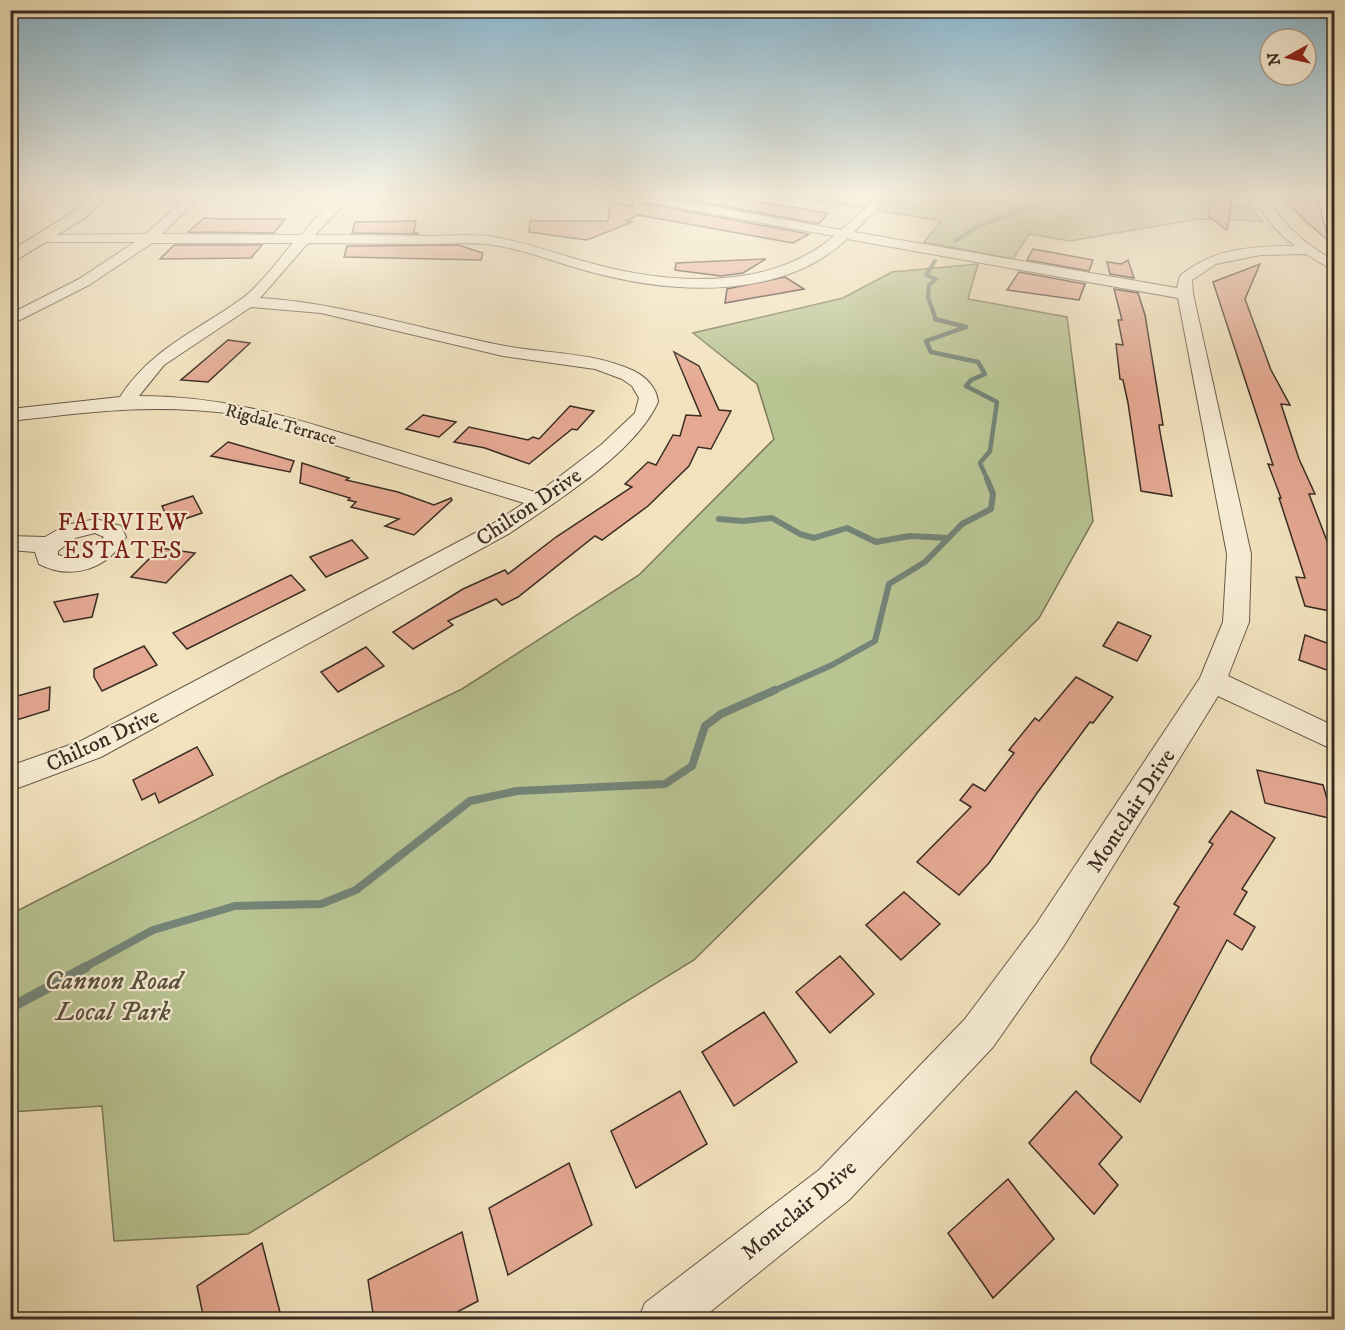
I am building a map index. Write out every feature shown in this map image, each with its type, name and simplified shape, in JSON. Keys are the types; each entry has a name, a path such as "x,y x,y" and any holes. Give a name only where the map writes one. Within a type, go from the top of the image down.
{"street":[{"path":"10,320 106,269 120,259"},
{"path":"126,402 139,381 158,361 248,302 287,259"},
{"path":"564,259 623,276 691,282 736,279 788,269 809,259"},
{"path":"980,259 1185,294 1185,279 1189,273 1217,259"},
{"name":"Montclair Drive","path":"672,1317 834,1185 979,1033 1050,935 1213,681 1236,622 1239,554 1185,294"},
{"name":"Chilton Drive","path":"10,779 92,749 502,528 543,502 604,453 642,417 649,402 645,388 629,375 600,365 505,352 321,308 248,302"},
{"name":"Rigdale Terrace","path":"10,415 126,402 185,402 234,409 308,429 543,502"},
{"path":"10,543 50,545"},
{"path":"1213,681 1335,738"}],"green space":[{"name":"Cannon Road Local Park","path":"978,264 968,299 1067,317 1093,521 1039,618 694,960 248,1234 114,1241 102,1106 11,1112 11,914 282,776 462,689 639,575 774,439 757,384 693,333 843,298 892,272"}],"building":[{"path":"766,259 743,273 721,276 675,270 676,263"},
{"path":"1088,259 1093,260 1089,271 1027,260"},
{"path":"1128,260 1134,278 1110,274 1107,262 1121,264"},
{"path":"1260,264 1245,299 1271,370 1290,405 1281,404 1299,459 1315,494 1309,494 1335,562 1335,612 1305,606 1296,577 1305,578 1279,498 1281,498 1268,464 1273,465 1213,282"},
{"path":"1019,272 1085,284 1079,300 1007,290"},
{"path":"785,277 804,289 725,303 727,289"},
{"path":"1114,289 1138,293 1145,315 1163,425 1159,425 1160,432 1172,496 1141,491 1128,403 1123,380 1120,379 1116,344 1123,345 1118,320 1122,320"},
{"path":"228,340 250,343 208,382 181,380"},
{"path":"674,352 699,366 719,410 731,411 711,449 698,447 689,466 648,506 602,540 595,536 518,597 502,605 496,599 448,621 453,625 413,649 393,632 463,589 505,570 508,574 556,537 632,487 625,484 648,462 656,465 673,435 680,436 686,415 701,416"},
{"path":"570,406 594,411 577,430 572,429 529,464 485,448 454,442 469,427 528,440 533,437 539,439"},
{"path":"423,415 456,422 439,437 406,429"},
{"path":"228,442 294,461 290,472 211,456"},
{"path":"302,463 349,478 346,480 398,492 434,505 451,498 452,500 414,535 385,526 399,519 351,507 356,502 348,500 350,498 300,483"},
{"path":"193,496 202,513 170,524 162,506"},
{"path":"352,540 368,558 326,577 310,557"},
{"path":"160,548 195,553 166,583 131,577"},
{"path":"291,575 305,590 187,649 173,633"},
{"path":"98,594 92,617 64,622 54,602"},
{"path":"1118,622 1151,636 1137,661 1103,646"},
{"path":"1305,635 1335,646 1335,673 1299,660"},
{"path":"144,646 157,665 102,691 94,677 94,669"},
{"path":"366,647 384,666 338,692 321,672"},
{"path":"1076,677 1113,697 1093,723 1090,722 989,863 959,895 917,862 971,807 960,800 973,784 985,791 1014,753 1009,750 1035,718 1039,721"},
{"path":"50,687 49,710 10,722 10,698"},
{"path":"197,747 213,775 159,803 155,793 142,800 133,780"},
{"path":"1257,770 1323,785 1333,819 1265,803"},
{"path":"1231,811 1275,838 1242,889 1247,892 1234,914 1255,927 1242,950 1227,940 1140,1102 1091,1063 1091,1057 1179,907 1174,904 1213,844 1209,842"},
{"path":"904,892 940,924 901,960 866,925"},
{"path":"840,956 874,994 830,1033 796,992"},
{"path":"764,1012 797,1062 734,1106 702,1052"},
{"path":"680,1091 707,1144 636,1188 611,1131"},
{"path":"1076,1091 1122,1137 1099,1164 1118,1185 1094,1214 1029,1143"},
{"path":"569,1163 592,1225 508,1275 489,1208"},
{"path":"1008,1179 1054,1239 993,1298 948,1233"},
{"path":"462,1232 478,1301 442,1320 374,1320 368,1280"},
{"path":"262,1243 282,1320 204,1320 197,1286"}],"waterway":[{"path":"935,261 926,275 936,279 929,285 928,297 936,319"},
{"path":"936,319 966,327 926,341 931,352 978,362 985,374 971,380 966,386 997,402 990,451 980,463 988,481"},
{"path":"771,692 832,665 875,641 889,584 925,562 962,524 991,509 993,494 987,479"},
{"path":"719,519 743,521 772,518 800,534 814,538 847,528 876,542 910,536 948,538"},
{"path":"83,968 153,930 235,906 321,904 356,890 470,801 517,791 665,784 692,766 705,726 721,714 775,690"},
{"path":"10,1008 86,967"}],"district":[{"name":"FAIRVIEW ESTATES","path":"123,536"}]}
